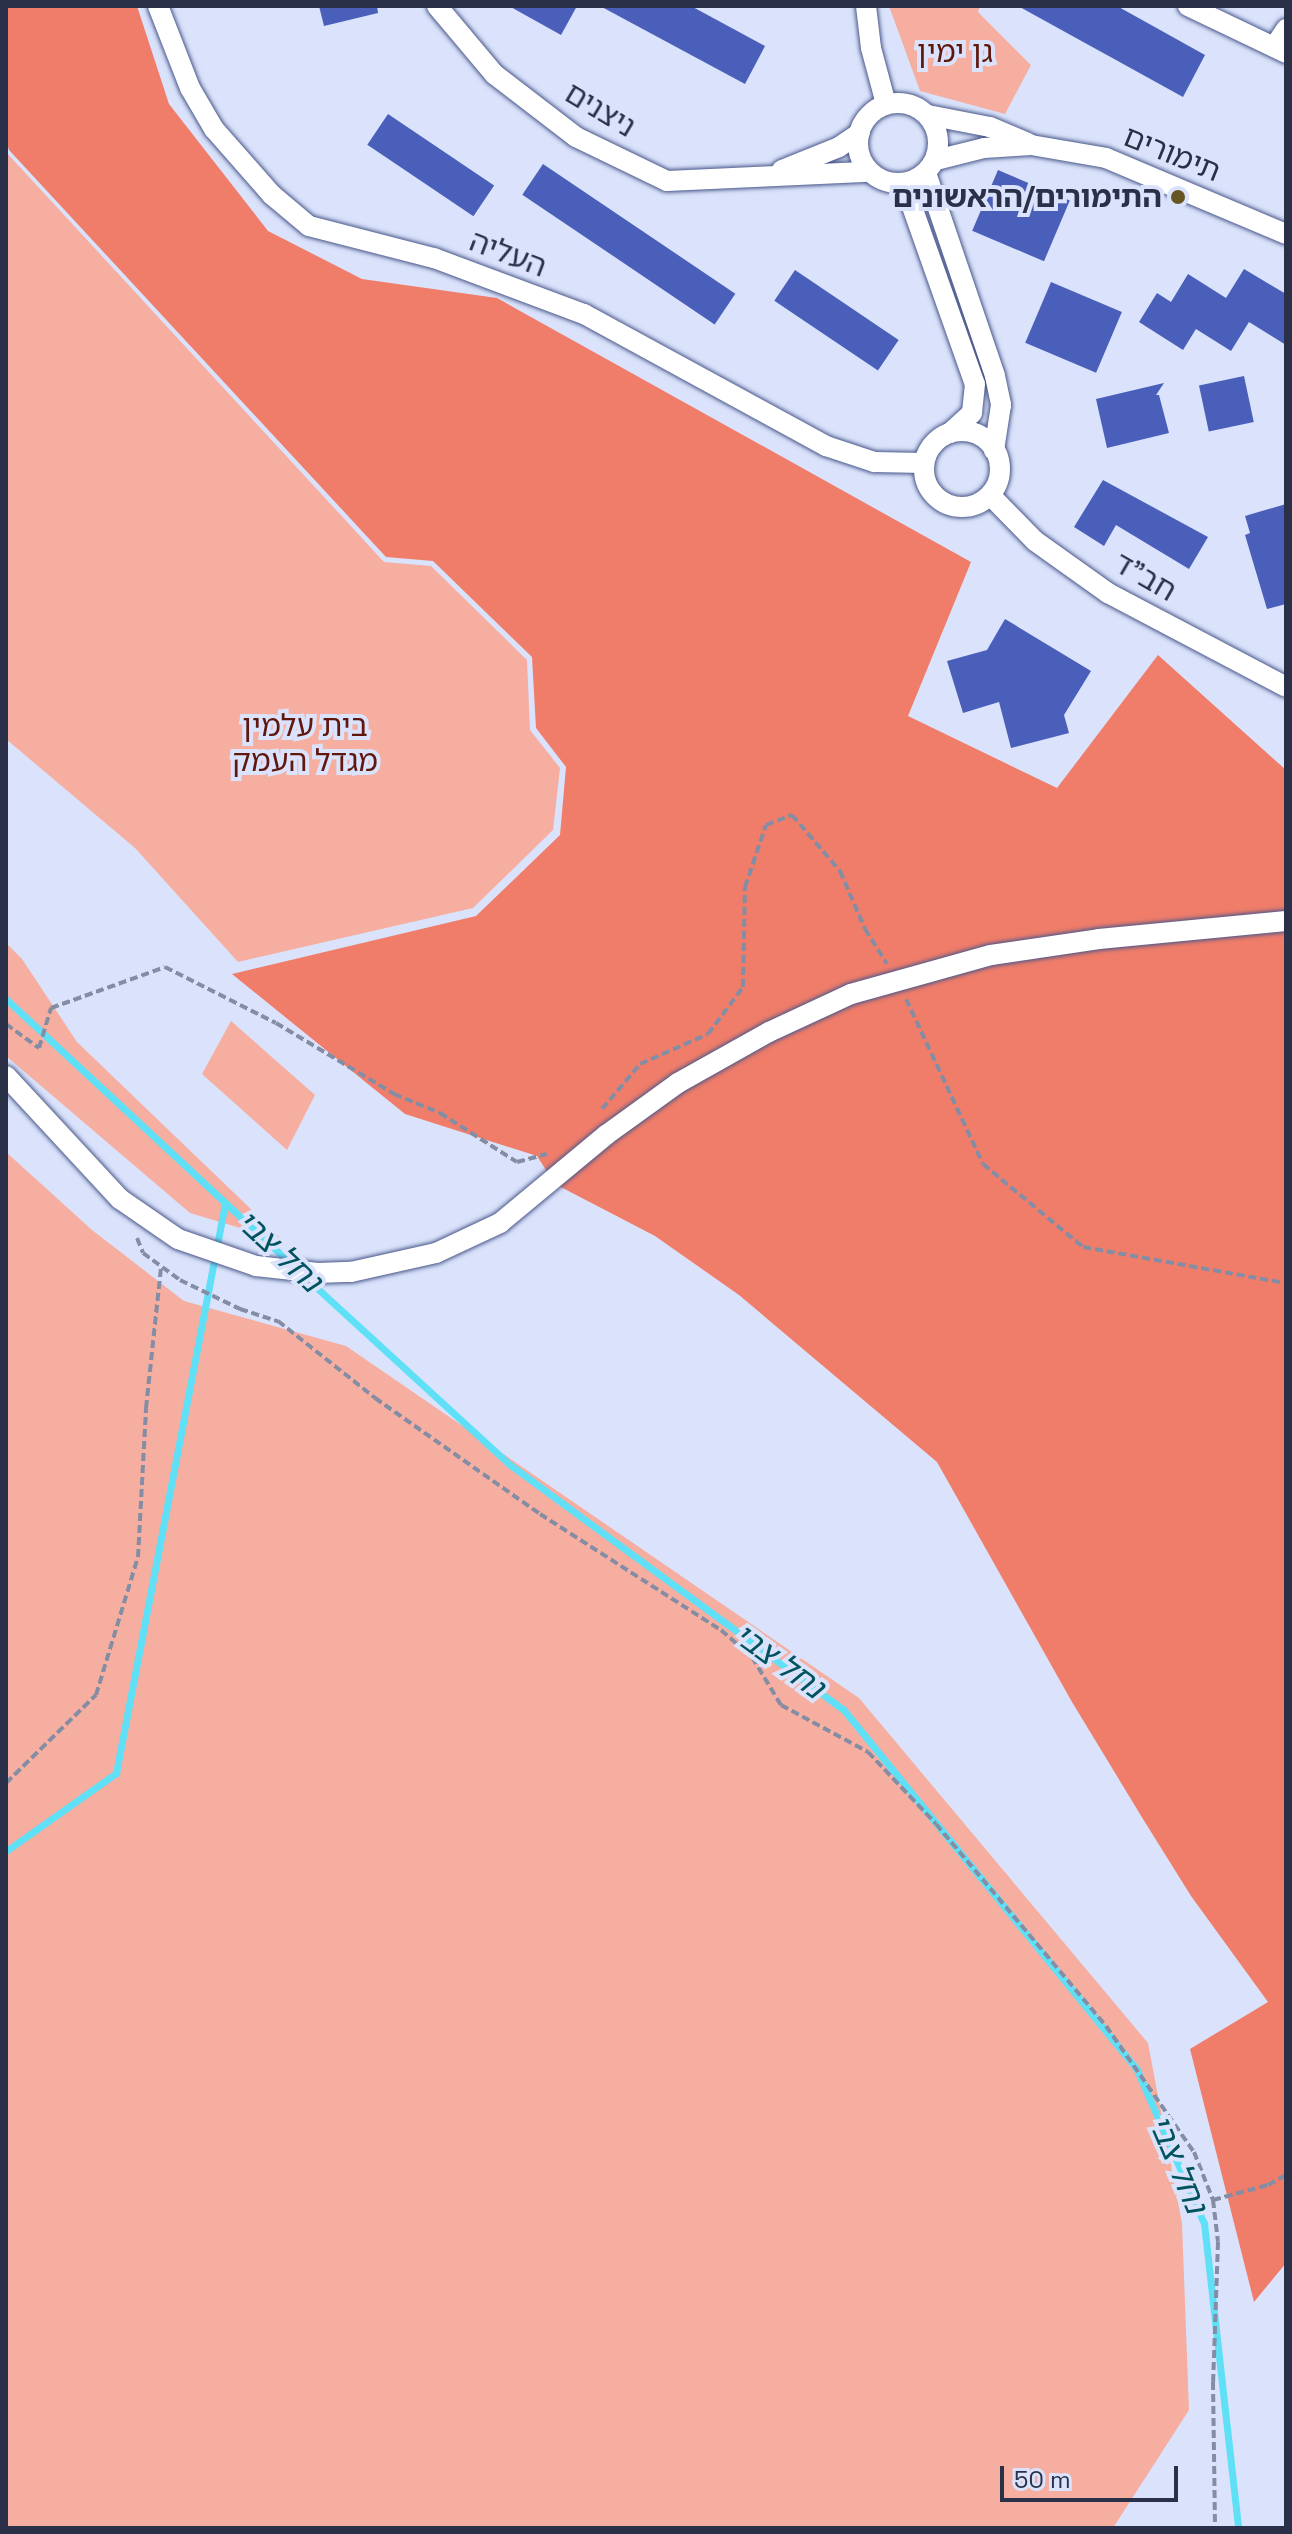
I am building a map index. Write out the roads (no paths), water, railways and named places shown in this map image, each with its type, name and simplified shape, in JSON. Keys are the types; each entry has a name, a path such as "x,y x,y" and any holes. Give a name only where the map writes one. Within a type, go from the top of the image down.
{"street":[{"name":"העליה","path":"158,6 190,88 214,129 272,195 309,226 434,258 584,314 826,446 874,462 924,463"},
{"name":"ניצנים","path":"437,6 494,74 576,137 667,181 869,172"},
{"path":"866,6 871,48 886,104"},
{"path":"1188,6 1280,50 1286,29"},
{"path":"901,102 916,106 928,115 937,128 939,144 931,166 904,184 885,182 869,172 859,152 860,133 867,118 886,104 901,102"},
{"name":"תימורים","path":"928,115 990,127 1031,145"},
{"name":"ניצנים","path":"771,175 839,147 860,133"},
{"name":"תימורים","path":"931,166 984,148 1031,145 1106,158 1286,234"},
{"path":"904,184 975,384 972,413 932,444 924,463 930,490 952,507 979,504 990,495 999,478 994,450 1001,405 931,166"},
{"path":"950,433 971,432 994,450"},
{"name":"חב\"ד","path":"990,495 1035,541 1108,593 1286,687"},
{"path":"6,1076 124,1202 178,1239 256,1266 318,1273 351,1272 403,1263 467,1240 500,1223 616,1128 718,1060 810,1012 897,979 967,960 1047,947 1286,921"}],"waterway":[{"name":"נחל צבי","path":"6,999 291,1264"},
{"path":"6,1851 116,1773 225,1203"},
{"name":"נחל צבי","path":"306,1278 509,1464 843,1709 1137,2070 1204,2223 1238,2528"}],"place":[{"name":"התימורים/הראשונים","path":"1178,197"}],"park label":[{"name":"גן ימין","path":"955,52"},
{"name":"בית עלמין מגדל העמק","path":"305,743"}]}
